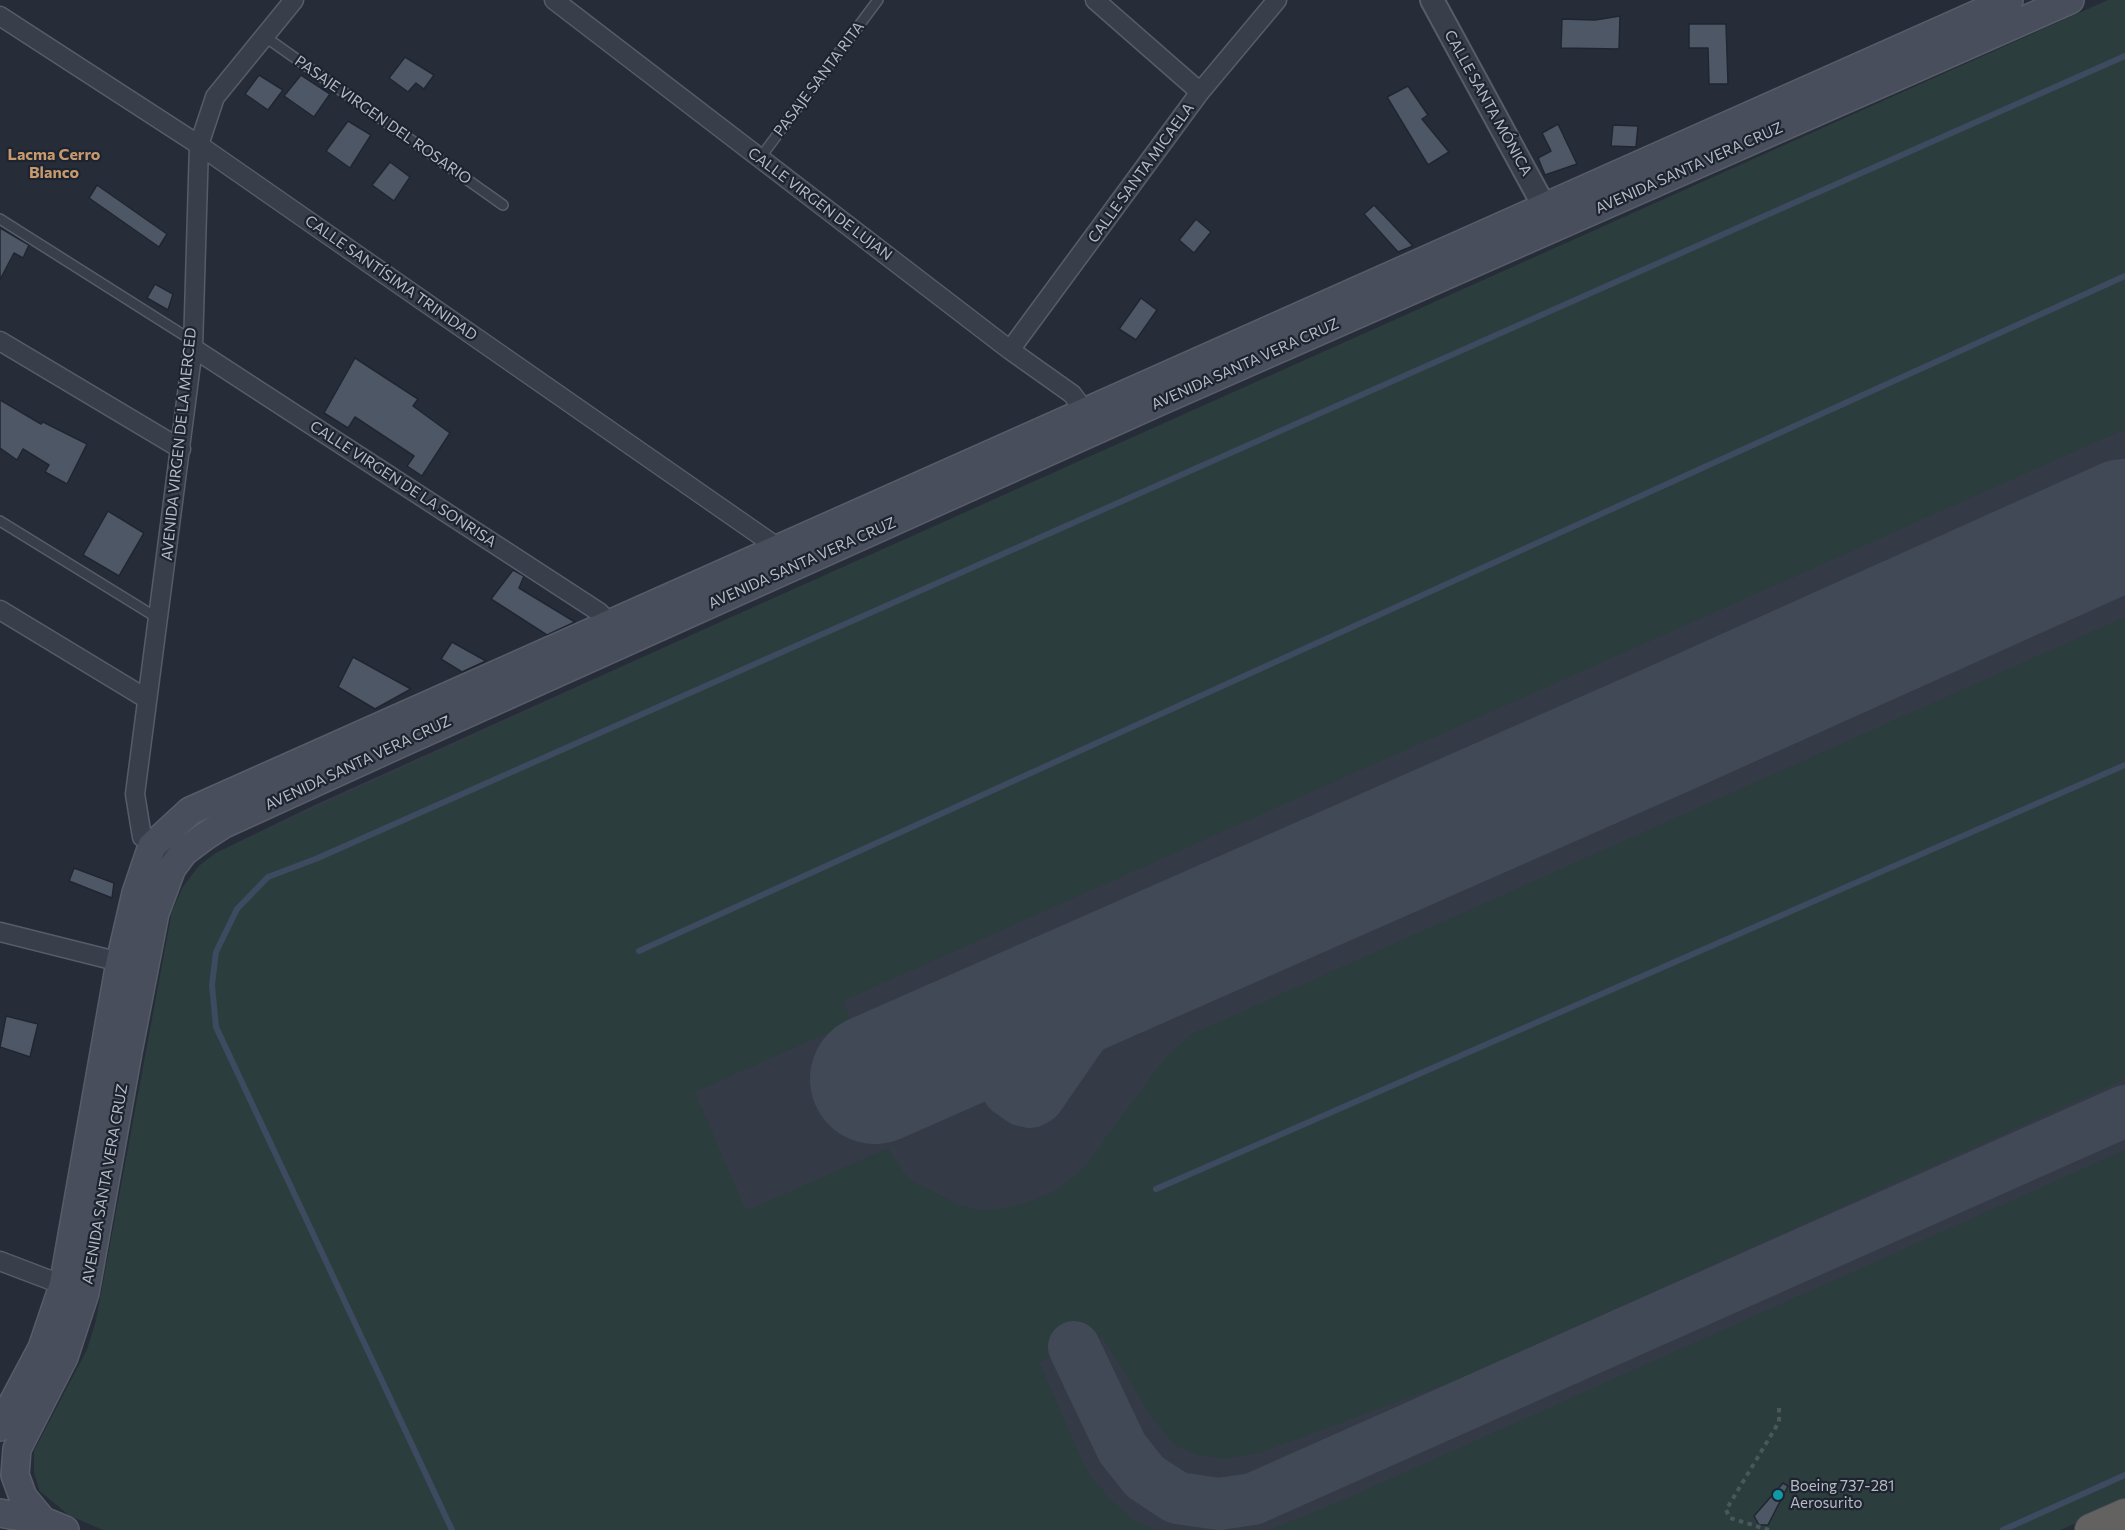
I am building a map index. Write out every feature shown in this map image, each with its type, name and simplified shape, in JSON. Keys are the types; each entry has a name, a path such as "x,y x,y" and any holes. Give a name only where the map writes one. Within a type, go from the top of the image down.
{"highway":[{"path":"2091,1530 2125,1515"}],"main road":[{"name":"AVENIDA SANTA VERA CRUZ","path":"54,1525 23,1497 15,1475 17,1449 64,1357 120,962 136,893 152,846 190,811 1084,410 2009,0"},
{"name":"AVENIDA SANTA VERA CRUZ","path":"0,1427 74,1289 128,1052 155,913 165,884 184,852 224,824 1197,385 2070,0"},
{"path":"4,1515 54,1525"}],"street":[{"name":"AVENIDA VIRGEN DE LA MERCED","path":"152,846 142,837 135,794 193,344 199,145 215,97 294,0"},
{"path":"1095,0 1200,92"},
{"name":"CALLE SANTA MICAELA","path":"1010,350 1200,92 1277,0"},
{"name":"CALLE SANTA MÓNICA","path":"1437,2 1544,206"},
{"name":"CALLE VIRGEN DE LUJAN","path":"563,3 760,158 1010,350 1072,394 1084,410"},
{"name":"CALLE SANTÍSIMA TRINIDAD","path":"0,16 199,145 777,547"},
{"path":"0,341 181,449"},
{"name":"CALLE VIRGEN DE LA SONRISA","path":"193,344 599,612 610,623"},
{"path":"0,610 147,699"},
{"path":"152,846 177,862"},
{"path":"0,932 120,962"},
{"path":"0,1262 74,1289"}],"lane":[{"name":"PASAJE SANTA RITA","path":"760,158 878,0"},
{"name":"PASAJE VIRGEN DEL ROSARIO","path":"264,36 503,205"},
{"path":"0,219 193,344"},
{"path":"0,521 159,619"}],"path":[{"path":"1769,1530 1730,1518 1726,1510 1779,1422 1779,1407"}],"shaded area":[{"path":"2108,0 2125,0 2125,429 843,1001 852,1022 695,1092 746,1211 888,1148 904,1173 913,1181 957,1204 980,1210 1001,1209 1025,1203 1053,1192 1083,1169 1156,1070 1174,1048 1194,1033 2125,617 2125,1079 1464,1377 1259,1453 1223,1459 1198,1455 1175,1445 1153,1419 1102,1337 1039,1362 1087,1471 1108,1497 1135,1521 1156,1530 104,1530 69,1515 40,1491 34,1472 34,1451 87,1350 96,1321 172,912 183,887 199,866 216,853 725,620"},
{"path":"2110,0 2125,0 2125,1501 2060,1530 103,1530 69,1515 40,1491 34,1472 34,1451 87,1350 96,1321 172,912 183,887 199,866 216,853 315,805 725,620"},
{"path":"2125,1150 2125,1501 2060,1530 1269,1530 1332,1505"}],"building":[{"path":"1620,16 1619,49 1561,48 1562,19 1595,20"},
{"path":"1689,24 1726,24 1728,84 1709,84 1708,48 1689,48"},
{"path":"405,57 434,75 424,89 416,83 408,92 389,78"},
{"path":"259,75 283,90 268,110 245,94"},
{"path":"301,75 330,94 314,117 284,96"},
{"path":"1408,86 1428,115 1422,119 1449,152 1428,165 1387,97"},
{"path":"348,121 371,135 350,168 326,151"},
{"path":"1558,124 1577,164 1545,175 1538,158 1551,151 1542,133"},
{"path":"1613,125 1638,126 1636,147 1611,146"},
{"path":"390,162 410,177 394,201 372,185"},
{"path":"97,185 167,234 159,247 89,198"},
{"path":"1374,205 1413,246 1398,252 1364,214"},
{"path":"1196,219 1211,232 1194,253 1179,240"},
{"path":"0,228 29,245 23,258 14,253 0,280"},
{"path":"155,284 173,294 168,310 147,298"},
{"path":"1141,298 1157,310 1136,340 1119,329"},
{"path":"355,358 418,399 413,406 450,433 422,476 407,466 414,456 355,417 348,428 324,413"},
{"path":"0,400 41,424 43,422 87,444 67,484 45,472 49,465 23,449 17,460 0,448"},
{"path":"108,511 144,533 119,576 83,555"},
{"path":"513,570 524,576 519,588 575,622 547,635 491,599"},
{"path":"452,642 486,661 462,672 441,659"},
{"path":"353,657 411,689 375,709 338,687"},
{"path":"74,868 114,883 112,898 69,881"},
{"path":"6,1016 38,1024 30,1057 0,1047"},
{"path":"1783,1483 1788,1486 1768,1525 1759,1525 1754,1516"}],"waterway":[{"path":"452,1530 216,1027 212,985 216,952 237,909 268,877 318,858 2125,56"},
{"path":"639,951 2125,276"},
{"path":"1156,1189 2125,765"},
{"path":"2003,1530 2125,1475"}],"taxiway":[{"path":"1008,1090 1022,1100 1031,1102 1038,1098 1102,1005 1145,960"},
{"path":"1074,1347 1122,1448 1145,1477 1177,1498 1219,1504 1253,1499 2125,1111"}],"runway":[{"path":"875,1079 1671,728 2125,524"}],"place":[{"name":"Boeing 737-281 Aerosurito","path":"1778,1495"}],"district":[{"name":"Lacma Cerro Blanco","path":"54,164"}]}
